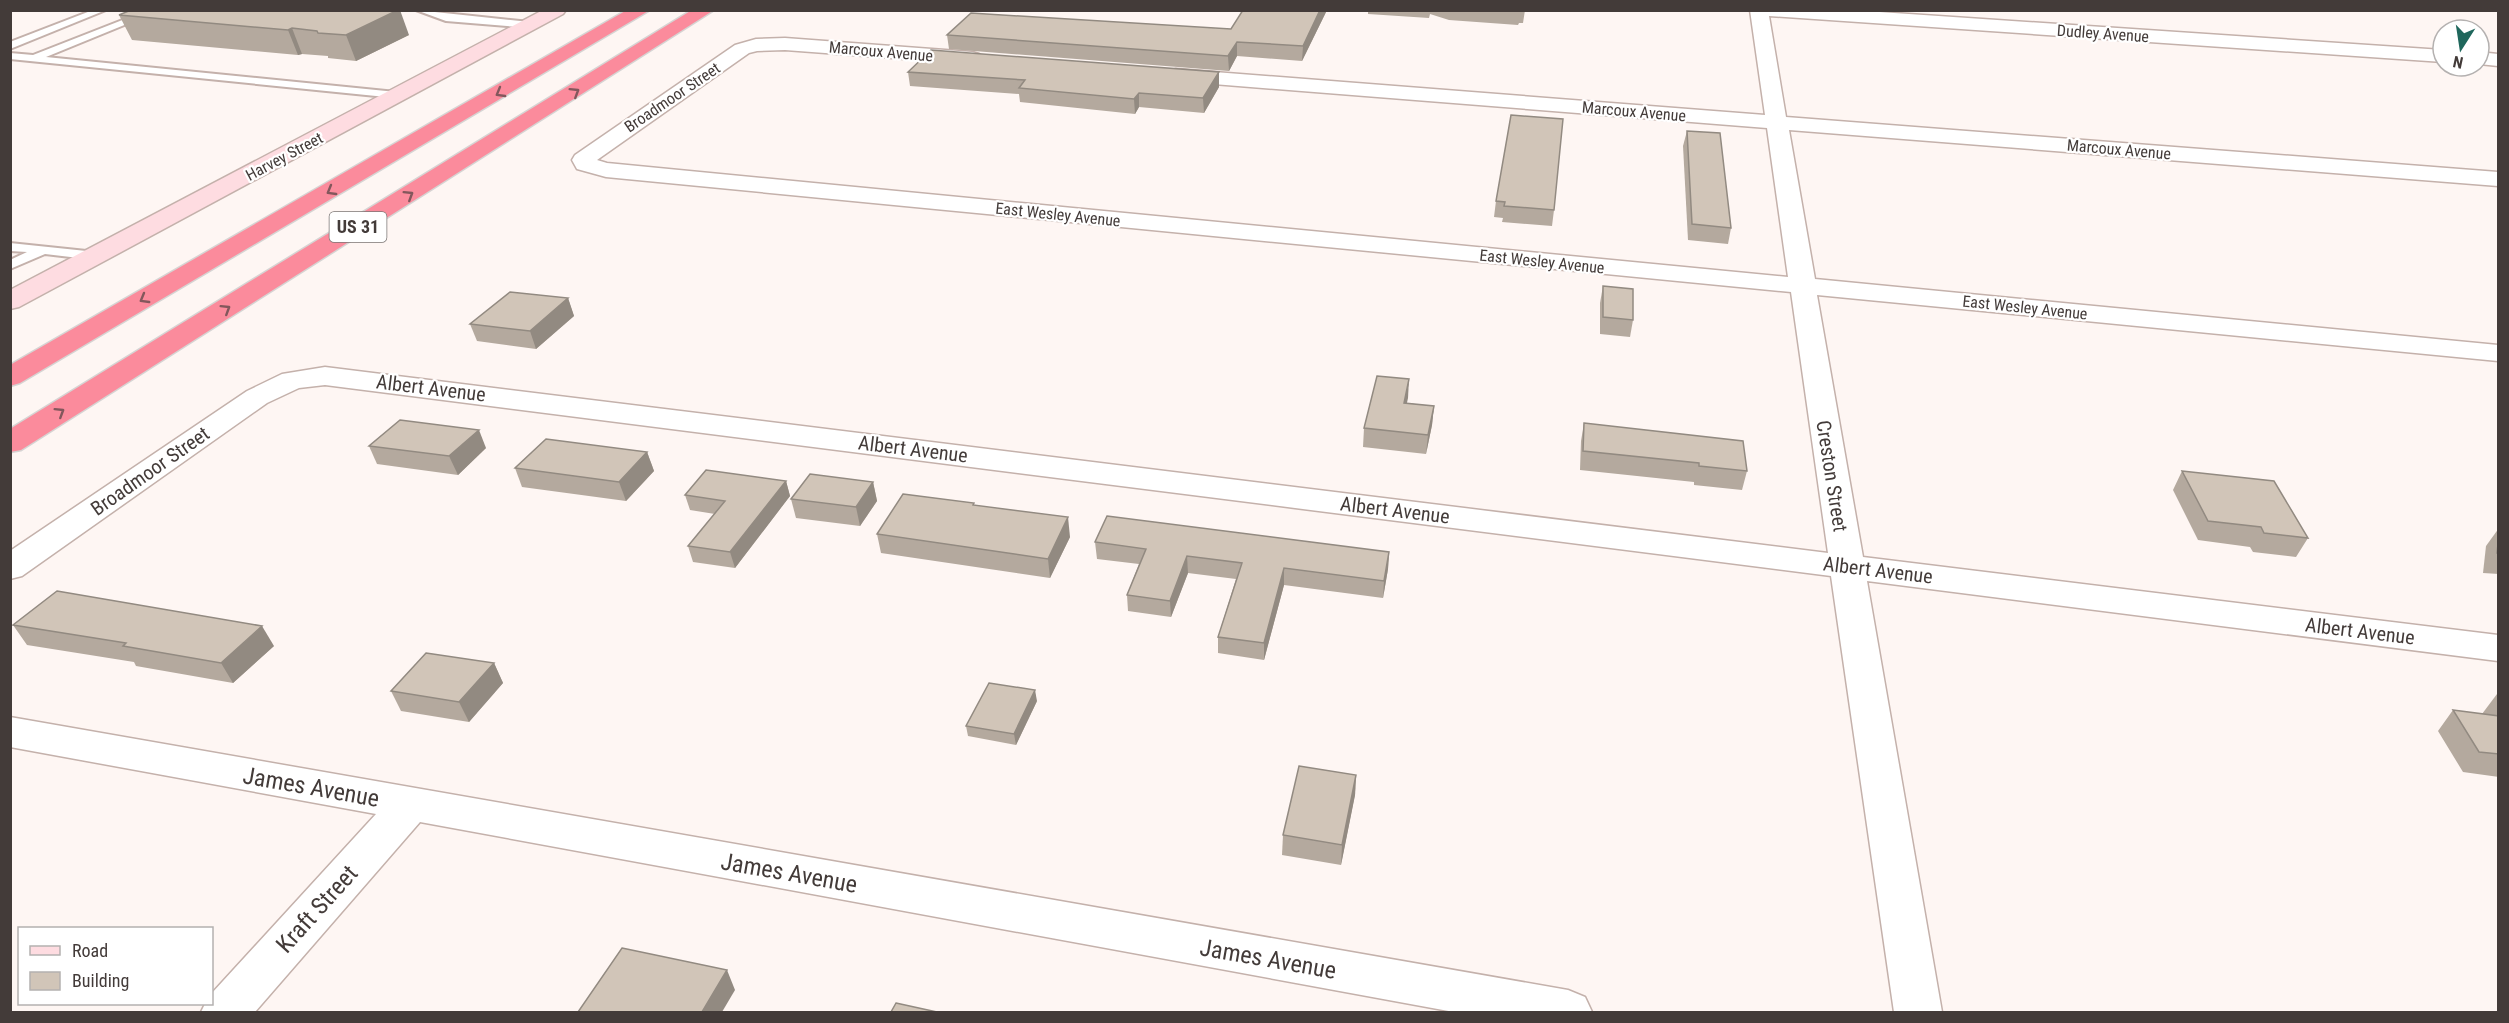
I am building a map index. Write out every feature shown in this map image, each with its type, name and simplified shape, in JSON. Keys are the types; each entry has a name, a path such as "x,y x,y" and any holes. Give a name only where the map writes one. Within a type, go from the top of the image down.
{"highway":[{"name":"US 31","path":"10,377 641,10"},
{"name":"US 31","path":"10,443 705,10"}],"street":[{"name":"Harvey Street","path":"10,302 557,10"},
{"name":"Dudley Avenue","path":"1761,10 2431,55"},
{"name":"Creston Street","path":"1761,10 1775,122 1918,1012"},
{"name":"Marcoux Avenue","path":"770,44 986,60"},
{"name":"Broadmoor Street","path":"585,165 583,160 586,156 742,49 770,44"},
{"name":"Marcoux Avenue","path":"1152,73 2499,179"},
{"name":"East Wesley Avenue","path":"585,165 606,171 2499,353"},
{"name":"Albert Avenue","path":"292,380 307,377 345,378 2499,648"},
{"name":"Broadmoor Street","path":"10,568 257,397 292,380"},
{"name":"James Avenue","path":"10,732 1568,1012"},
{"name":"Kraft Street","path":"225,1012 410,805"}],"lane":[{"path":"10,46 102,10"},
{"path":"34,59 157,10"},
{"path":"420,10 446,18 530,25"},
{"path":"10,56 396,95"},
{"path":"10,247 96,256"},
{"path":"10,264 43,250"}],"building":[{"path":"131,10 398,10 346,35 292,28 288,30 119,15"},
{"path":"1243,10 1320,10 1303,46 1237,42 1228,56 947,35 971,13 1231,29"},
{"path":"931,50 1219,72 1203,98 1139,93 1134,99 1019,88 1025,80 908,72"},
{"path":"1511,115 1563,119 1554,210 1504,206 1505,202 1496,201"},
{"path":"1687,131 1720,133 1731,228 1692,224"},
{"path":"1603,286 1633,289 1633,320 1603,317"},
{"path":"510,292 568,298 530,331 470,324"},
{"path":"1377,376 1409,379 1404,403 1434,406 1428,435 1364,428"},
{"path":"400,420 479,430 449,456 369,446"},
{"path":"1584,423 1743,441 1747,471 1699,466 1699,463 1583,451"},
{"path":"546,439 647,452 619,482 515,468"},
{"path":"706,470 786,481 730,552 688,546 725,501 685,495"},
{"path":"2182,471 2274,481 2308,538 2264,533 2261,527 2208,521"},
{"path":"810,474 873,482 856,507 791,499"},
{"path":"903,494 1068,517 1048,559 877,534"},
{"path":"1107,516 1389,552 1384,581 1284,568 1264,643 1218,637 1242,563 1187,556 1170,601 1127,595 1146,549 1095,542"},
{"path":"57,591 262,626 221,663 123,646 126,643 13,625"},
{"path":"426,653 494,663 459,702 391,691"},
{"path":"989,683 1035,690 1014,734 966,726"},
{"path":"2453,710 2499,716 2499,754 2479,752"},
{"path":"1299,766 1356,775 1342,845 1283,835"},
{"path":"622,948 727,970 702,1012 578,1012"},
{"path":"896,1003 937,1012 891,1012"}]}
